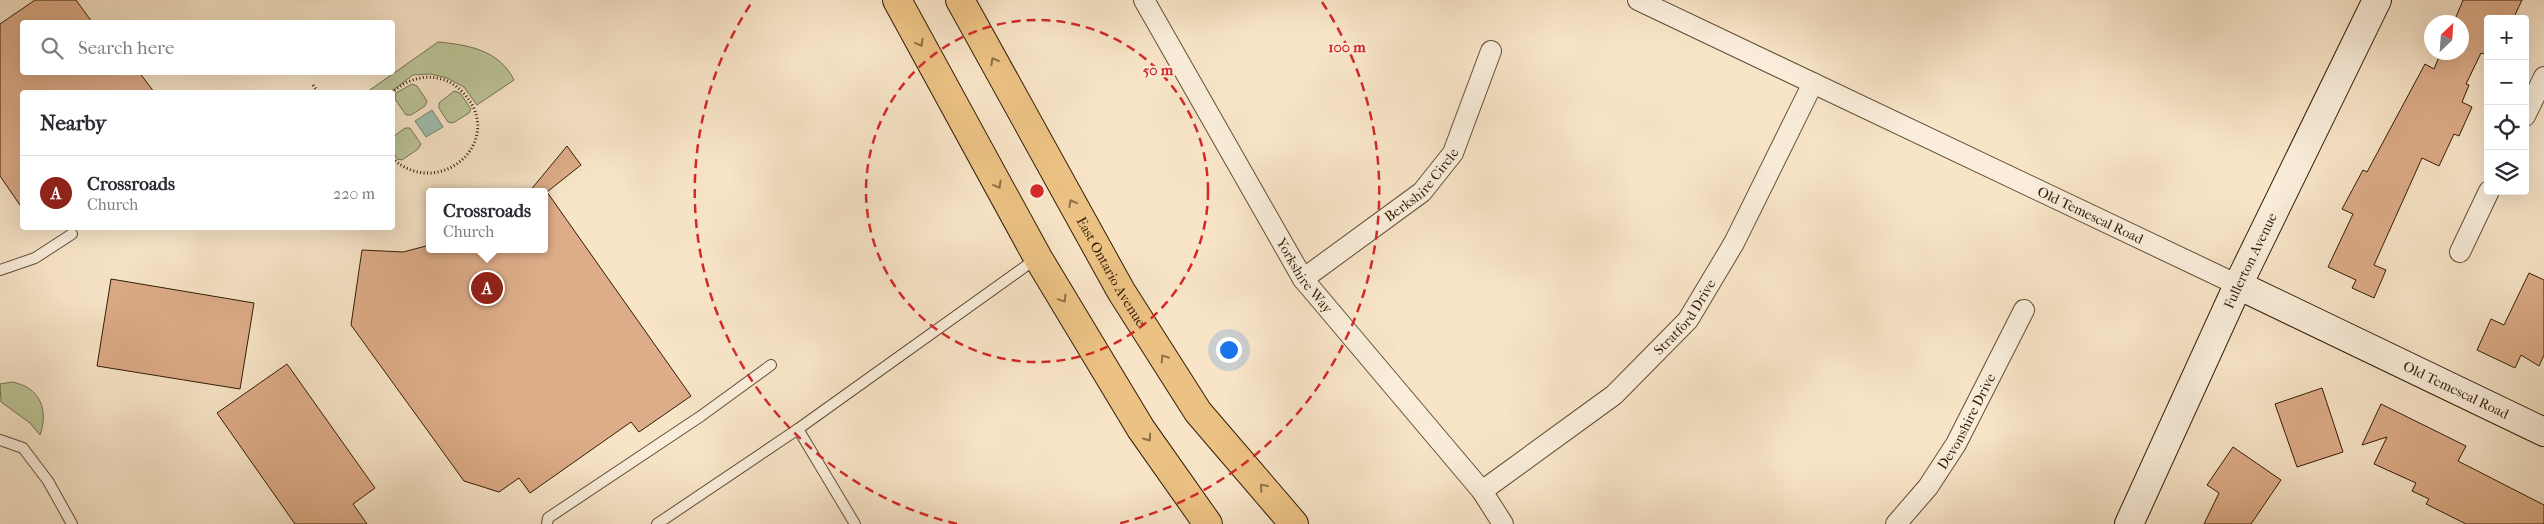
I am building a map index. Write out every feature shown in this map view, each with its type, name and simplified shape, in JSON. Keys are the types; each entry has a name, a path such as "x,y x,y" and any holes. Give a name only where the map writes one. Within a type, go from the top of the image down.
{"main road":[{"path":"897,0 1028,264 1208,524"},
{"name":"East Ontario Avenue","path":"960,0 1121,291 1198,412 1294,524"},
{"name":"Fullerton Avenue","path":"2129,524 2238,285 2377,0"},
{"name":"Old Temescal Road","path":"2238,285 2544,432"}],"street":[{"name":"Yorkshire Way","path":"1144,0 1303,279 1482,491 1503,524"},
{"name":"Old Temescal Road","path":"1638,0 2238,285"},
{"name":"Berkshire Circle","path":"1303,279 1422,192 1453,152 1491,51"},
{"path":"2529,108 2544,77"},
{"name":"Stratford Drive","path":"1482,491 1614,395 1688,320 1734,243 1812,83"},
{"path":"2460,252 2487,195"},
{"name":"Devonshire Drive","path":"1896,524 1928,487 1956,444 2024,310"}],"lane":[{"path":"0,270 35,258 72,234"},
{"path":"656,524 798,429 1028,264"},
{"path":"547,524 548,518 701,416 770,365"},
{"path":"798,429 855,524"},
{"path":"0,440 23,448 48,481 72,524"}],"path":[{"path":"395,91 416,79 440,79 456,86 465,94 472,105 477,122 474,143 469,153 450,169 435,173 421,173 407,169 395,160"},
{"path":"312,85 316,90"}],"green space":[{"path":"438,42 472,47 492,56 508,70 514,80 477,105 464,87 447,78 431,74 413,75 394,90 370,90 391,75 395,75 395,72"},
{"path":"412,84 417,86 427,101 425,106 411,115 406,115 395,99 396,93"},
{"path":"454,91 460,93 471,109 469,113 453,123 448,122 439,108 439,103"},
{"path":"405,128 410,128 421,144 418,149 402,160 397,159 395,156 395,136"},
{"path":"12,382 29,389 36,394 40,401 43,426 40,435 30,423 1,402 0,384"}],"shaded area":[{"path":"432,110 443,127 426,137 415,121"}],"building":[{"path":"35,0 76,0 91,20 20,20 20,75 141,75 152,90 20,90 20,205 0,176 0,24"},
{"path":"2463,0 2522,0 2515,15 2484,15 2484,54 2481,53 2466,84 2469,85 2462,102 2472,107 2459,136 2454,134 2439,166 2422,158 2374,265 2386,270 2374,298 2352,288 2356,280 2328,267 2353,214 2342,209 2363,170 2367,172 2425,64 2434,69 2438,60 2469,60 2469,15 2457,15"},
{"path":"567,146 581,165 548,191 548,188 532,188"},
{"path":"548,193 691,396 639,432 631,422 530,493 519,478 499,492 464,481 351,325 362,250 403,252 426,246 426,253 548,253"},
{"path":"2529,273 2544,280 2544,355 2539,366 2521,355 2515,368 2477,350 2491,319 2504,325"},
{"path":"111,279 254,303 240,389 97,366"},
{"path":"287,364 375,488 353,504 367,524 295,524 217,413"},
{"path":"2322,388 2343,452 2297,467 2275,404"},
{"path":"2381,404 2466,446 2458,461 2544,505 2544,524 2466,524 2426,504 2429,499 2412,491 2416,483 2374,464 2387,437 2362,445"},
{"path":"2233,447 2281,480 2251,524 2204,524 2219,493 2207,485"}],"place":[{"name":"Crossroads","path":"487,288"}]}
